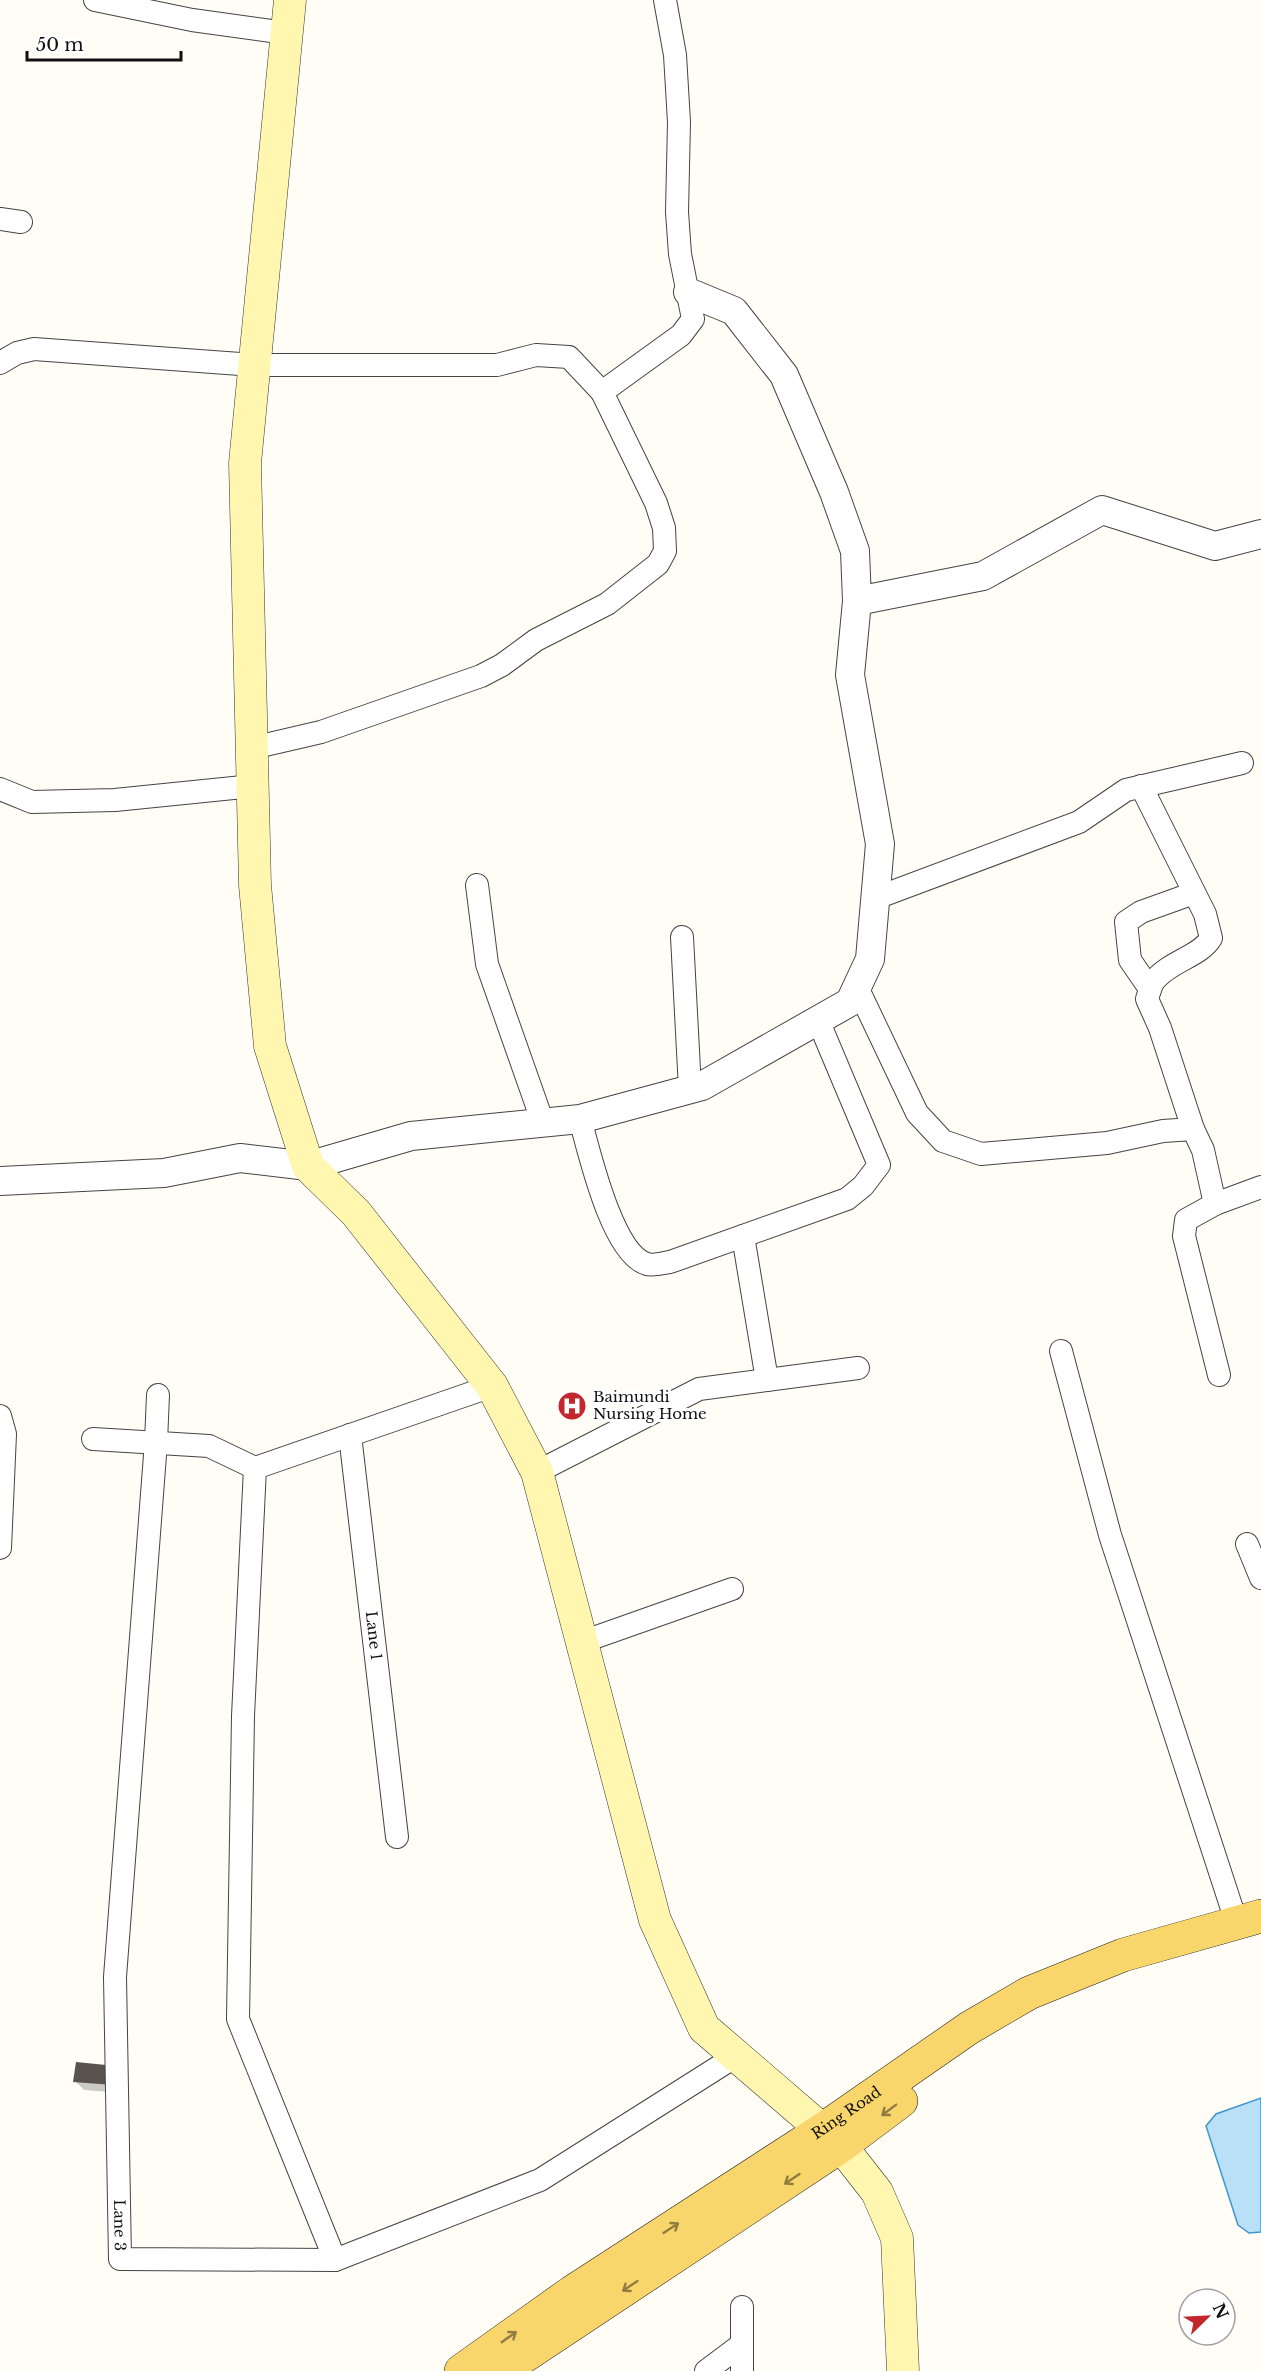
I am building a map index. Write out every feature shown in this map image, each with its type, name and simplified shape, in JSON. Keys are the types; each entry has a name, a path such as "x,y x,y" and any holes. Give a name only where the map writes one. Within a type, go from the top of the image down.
{"main road":[{"path":"290,0 245,464 255,885 270,1046 308,1166 356,1213 492,1386 537,1472 656,1920 704,2028 831,2138 877,2192 897,2238 903,2371"},
{"name":"Ring Road","path":"461,2371 572,2292 831,2138 969,2028 1029,1993 1124,1955 1253,1925"},
{"path":"502,2371 831,2138"}],"street":[{"path":"95,0 192,20 286,33"},
{"path":"602,392 681,335 693,319 680,254 677,212 679,122 675,55 665,0"},
{"path":"0,1181 164,1173 240,1158 308,1166 411,1136 580,1119 702,1086 850,1002 870,959 880,844 850,675 857,601 855,551 834,492 783,375 734,311 688,292"},
{"path":"0,363 17,353 34,349 254,365 497,364 536,354 569,357 602,392 662,520 664,551 658,564 607,603 536,640 502,665 481,676 321,732 252,748"},
{"path":"857,601 982,576 1102,510 1215,546 1261,534"},
{"path":"876,898 1079,822 1126,790 1242,763"},
{"path":"0,789 32,802 115,800 253,786"},
{"path":"1141,786 1205,914 1211,938 1206,948 1182,958 1154,981 1147,999 1160,1028 1193,1129 1203,1150 1215,1204"},
{"path":"477,885 488,964 543,1123"},
{"path":"1150,989 1130,960 1126,922 1141,912 1194,893"},
{"path":"682,937 690,1089"},
{"path":"857,987 917,1113 943,1141 981,1154 1107,1143 1162,1131 1193,1129"},
{"path":"580,1119 608,1214 632,1256 648,1265 670,1262 847,1199 863,1186 879,1165 818,1020"},
{"path":"1219,1375 1184,1236 1186,1220 1215,1204 1261,1187"},
{"path":"743,1236 767,1380"},
{"path":"1061,1351 1110,1535 1253,1925"},
{"path":"537,1472 699,1389 858,1368"},
{"path":"93,1439 209,1446 255,1468 492,1386"},
{"path":"156,1443 158,1395"},
{"path":"0,1416 5,1434 0,1548"},
{"name":"Lane 1","path":"350,1435 397,1837"},
{"name":"Lane 3","path":"156,1443 115,1977 120,2259 335,2260"},
{"path":"255,1468 243,1716 238,2019 335,2260 540,2180 736,2056"},
{"path":"1247,1544 1261,1578"},
{"path":"582,1642 732,1589"},
{"path":"741,2307 742,2371"},
{"path":"706,2371 742,2344"}],"water":[{"path":"1261,2098 1261,2232 1249,2233 1238,2225 1206,2126 1216,2114"}],"building":[{"path":"76,2062 116,2066 114,2085 73,2082"}],"place":[{"name":"Baimundi Nursing Home","path":"572,1406"}]}
